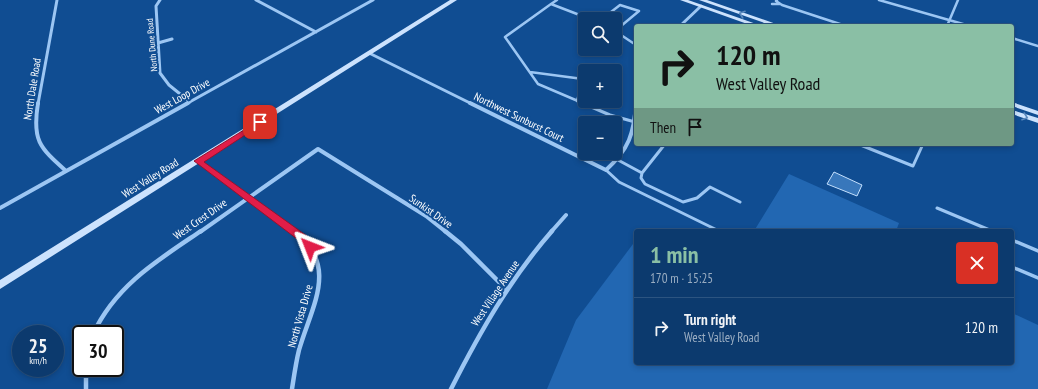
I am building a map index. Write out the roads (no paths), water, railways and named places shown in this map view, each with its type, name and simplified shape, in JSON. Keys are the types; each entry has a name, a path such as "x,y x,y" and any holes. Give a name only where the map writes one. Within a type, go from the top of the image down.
{"main road":[{"name":"West Valley Road","path":"0,284 454,0"},
{"path":"682,0 702,3 772,24"},
{"path":"702,3 754,24"},
{"path":"1014,105 1038,113"},
{"path":"1014,113 1038,121"}],"street":[{"name":"North Dale Road","path":"57,0 35,122 37,136 41,147 66,171"},
{"name":"North Dune Road","path":"160,0 156,6 160,73 168,85 190,102"},
{"path":"256,0 316,32"},
{"name":"West Loop Drive","path":"0,208 373,0"},
{"path":"682,24 702,3"},
{"path":"158,43 172,39"},
{"name":"Northwest Sunburst Court","path":"369,53 606,170"},
{"path":"622,155 628,147 633,134 634,122"},
{"name":"West Crest Drive","path":"95,325 114,298 143,272 318,147 336,160"},
{"name":"Sunkist Drive","path":"336,160 426,216 461,244 506,290"},
{"path":"606,170 618,160"},
{"name":"North Vista Drive","path":"198,161 304,239 315,254 320,274 317,297 299,351 292,389"},
{"name":"West Village Avenue","path":"451,389 475,340 506,290 536,250 566,215"},
{"path":"86,377 86,389"}],"lane":[{"path":"557,0 505,37 538,84 610,115 634,122"},
{"path":"777,0 776,1 779,4"},
{"path":"879,0 963,24"},
{"path":"948,24 958,0"},
{"path":"551,4 578,14"},
{"path":"772,4 779,4 840,24"},
{"path":"611,12 620,5 639,11 622,25"},
{"path":"622,36 634,44"},
{"path":"1014,39 1038,46"},
{"path":"530,72 583,79 577,101"},
{"path":"663,146 642,172 641,178 645,184 683,202 697,198 710,188 740,202"},
{"path":"863,146 913,166 922,146"},
{"path":"618,160 642,172"},
{"path":"606,170 619,182 715,229"},
{"path":"937,208 983,229"},
{"path":"1014,241 1038,250"},
{"path":"1014,268 1038,278"}]}
